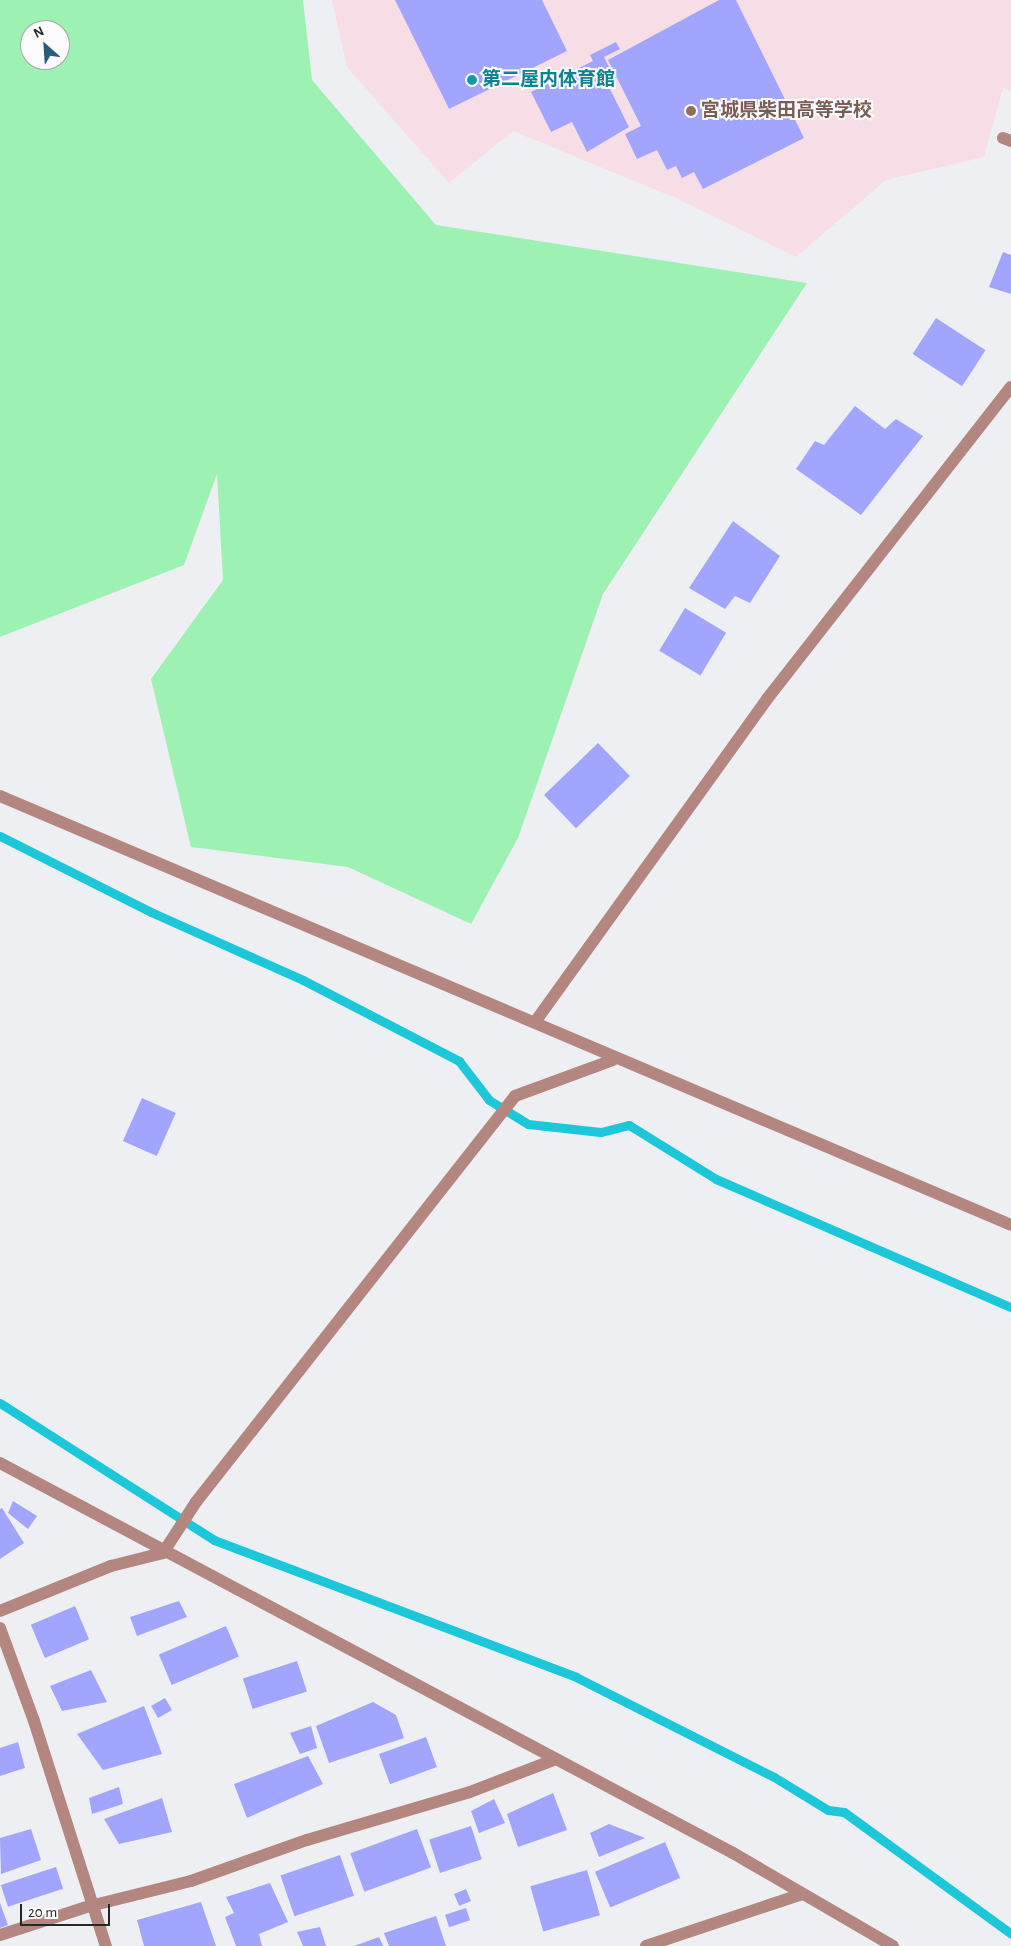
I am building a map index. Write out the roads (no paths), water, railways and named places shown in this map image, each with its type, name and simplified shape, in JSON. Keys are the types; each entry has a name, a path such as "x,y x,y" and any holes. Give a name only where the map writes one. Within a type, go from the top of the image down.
{"street":[{"path":"535,1022 767,699 1011,387"},
{"path":"0,796 316,927 418,977 535,1022 614,1060 1011,1225"},
{"path":"0,1611 111,1566 163,1553 196,1502 515,1096 614,1060"},
{"path":"0,1463 163,1553 556,1759 893,1946"},
{"path":"0,1628 34,1720 90,1906 106,1946"},
{"path":"0,1935 90,1906 191,1881 307,1840 470,1792 556,1759"},
{"path":"646,1946 802,1894"}],"waterway":[{"path":"0,836 151,912 303,980 459,1061 489,1100 528,1124 601,1132 629,1125 716,1179 1011,1307"},
{"path":"0,1403 214,1540 576,1677 774,1777 828,1810 844,1812 1011,1934"}],"place":[{"name":"第二屋内体育館","path":"472,80"},
{"name":"宮城県柴田高等学校","path":"691,111"}]}
